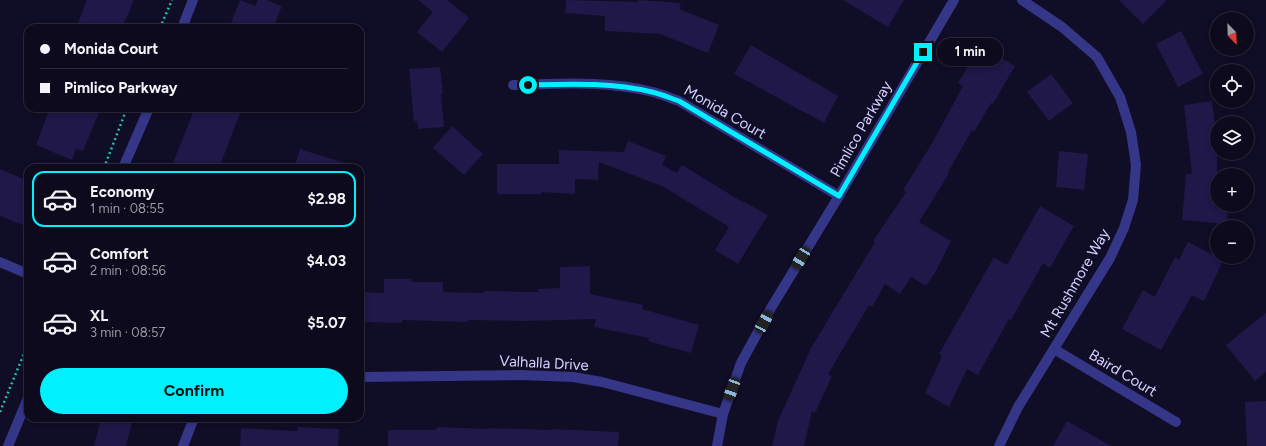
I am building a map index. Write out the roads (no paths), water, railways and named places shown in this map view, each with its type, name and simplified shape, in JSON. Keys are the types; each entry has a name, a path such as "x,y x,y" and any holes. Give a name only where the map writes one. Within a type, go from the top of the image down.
{"street":[{"path":"184,24 193,0"},
{"name":"Pimlico Parkway","path":"717,446 723,414 741,363 771,308 839,196 954,0"},
{"name":"Mt Rushmore Way","path":"999,446 1018,407 1110,258 1124,228 1133,200 1136,166 1132,132 1120,97 1097,57 1062,27 1022,0"},
{"name":"Monida Court","path":"513,85 589,84 626,87 654,92 679,101 839,196"},
{"path":"125,164 148,112"},
{"path":"0,262 24,272"},
{"name":"Baird Court","path":"1054,349 1176,422"},
{"name":"Valhalla Drive","path":"364,377 521,375 573,377 602,382 723,414"},
{"path":"8,446 24,408"},
{"path":"183,446 192,422"}]}
